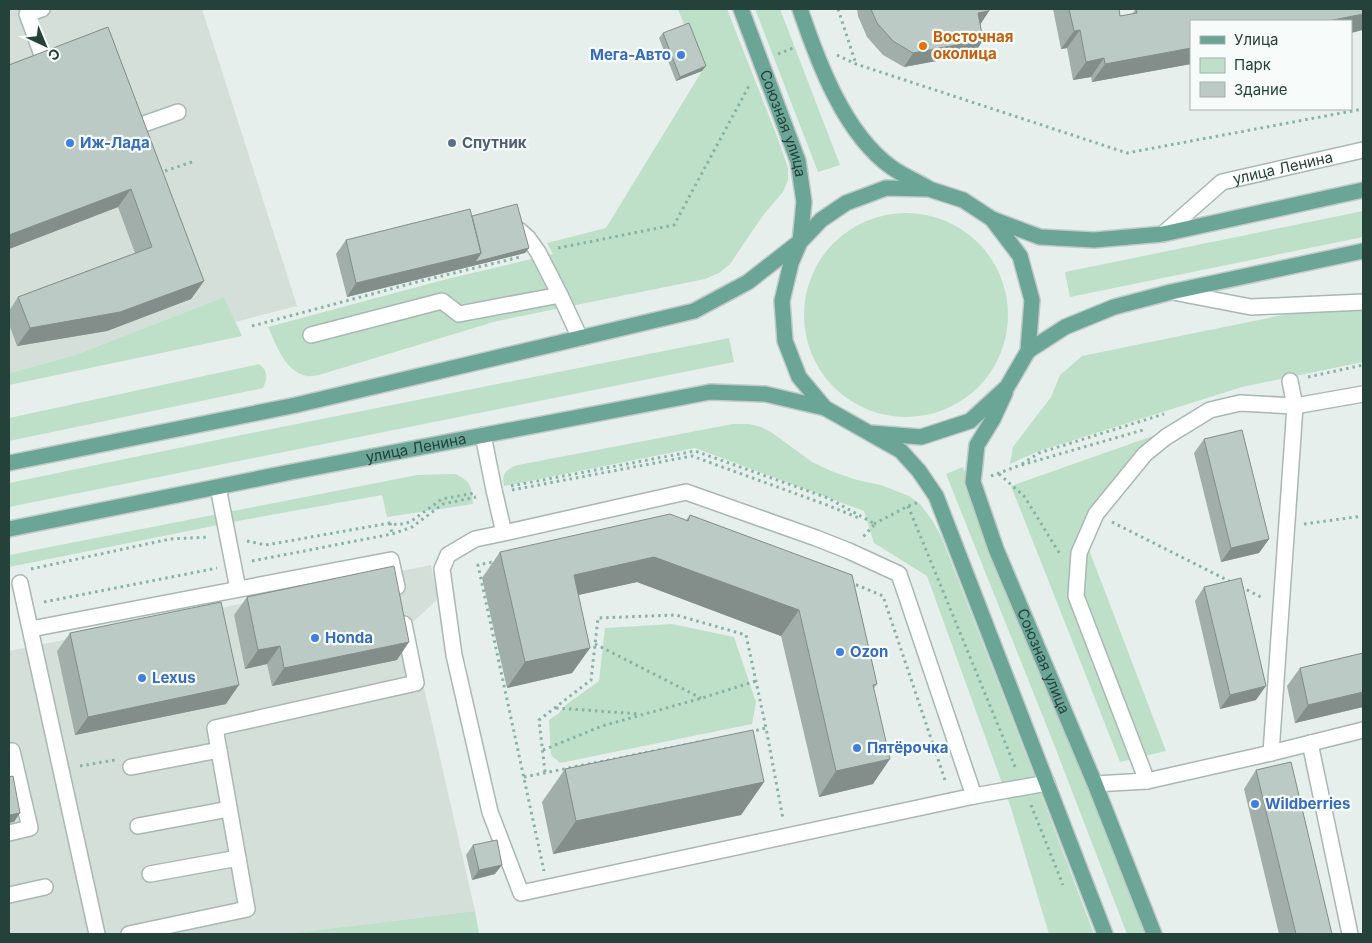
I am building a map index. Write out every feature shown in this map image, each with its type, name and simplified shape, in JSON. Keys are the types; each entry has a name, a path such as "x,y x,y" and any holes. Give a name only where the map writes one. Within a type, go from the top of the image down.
{"main road":[{"name":"Союзная улица","path":"741,9 798,161 804,202 800,242"},
{"path":"800,9 811,41 840,108 866,144 891,166 929,189 963,200 992,220 1040,237 1094,240 1163,234 1363,190"},
{"path":"9,462 296,405 694,311 748,282 800,242 821,220 846,203 886,188 929,189"},
{"path":"871,433 921,437 970,421 1007,388 1028,351 1032,300 1020,256 992,220"},
{"path":"800,242 791,263 782,302 784,341 799,377 825,408 901,451 919,471 936,496 1105,934"},
{"path":"1028,351 1065,327 1114,307 1171,292 1363,251"},
{"name":"Союзная улица","path":"1007,388 993,419 977,445 974,482 996,549 1095,784 1154,934"},
{"name":"улица Ленина","path":"9,529 290,472 710,392 764,394 825,408"}],"street":[{"path":"42,9 28,14 42,55"},
{"path":"141,125 178,112"},
{"name":"улица Ленина","path":"1163,234 1222,182 1363,150"},
{"path":"519,230 528,238 538,252 580,338"},
{"path":"1171,292 1252,308 1363,302"},
{"path":"312,335 442,301 460,314 560,295"},
{"path":"1271,753 1295,406 1290,381"},
{"path":"1147,781 1076,596 1079,553 1096,514 1144,454 1166,436 1210,410 1240,403 1295,406 1363,394"},
{"path":"483,435 504,533"},
{"path":"218,487 238,589"},
{"path":"974,796 899,574 816,538 686,492 475,539 448,554 442,568 454,654 490,812 521,893 974,796 1046,784"},
{"path":"31,629 391,560 416,683 215,728 247,909 129,934"},
{"path":"24,577 26,606 97,934"},
{"path":"1095,784 1147,781 1363,730"},
{"path":"1310,743 1350,934"},
{"path":"130,767 219,750"},
{"path":"9,751 12,751 30,828 9,832"},
{"path":"138,826 229,809"},
{"path":"150,874 238,858"},
{"path":"9,895 45,888"}],"path":[{"path":"838,9 856,64"},
{"path":"252,326 538,252 674,225 762,61 811,41 856,64 1127,154 1363,109"},
{"path":"166,171 195,161"},
{"path":"1290,381 1363,365"},
{"path":"1018,466 1039,453 1169,412"},
{"path":"974,482 1018,466 1143,430"},
{"path":"26,606 392,534 412,527 443,504 695,451 828,498 875,524"},
{"path":"24,577 170,539 228,536 266,545 390,523 398,525 410,522 442,499 495,492 692,456 875,524"},
{"path":"998,473 1024,496 1060,555"},
{"path":"849,551 875,524 908,506 936,496"},
{"path":"908,506 1065,888"},
{"path":"1096,514 1281,608"},
{"path":"1287,526 1363,516"},
{"path":"390,523 392,534"},
{"path":"506,559 478,565 547,888"},
{"path":"847,580 883,596 952,801"},
{"path":"545,772 540,720 591,680 598,618 676,615 746,635 786,836"},
{"path":"595,644 702,698"},
{"path":"543,750 602,726 756,681"},
{"path":"555,708 643,714"},
{"path":"747,732 766,728"},
{"path":"524,776 718,738"},
{"path":"61,769 128,757 130,767"}],"shaded area":[{"path":"9,9 202,9 297,306 235,322 224,297 75,355 9,373"},
{"path":"431,565 438,599 413,622 419,666 475,911 284,934 9,934 9,651"}],"green space":[{"path":"678,9 727,9 788,168 788,180 783,192 764,214 730,264 719,273 705,279 497,321 319,375 308,376 299,373 287,363 268,327 447,279 553,254 547,243 606,228 702,71"},
{"path":"755,9 780,9 840,165 818,172"},
{"path":"1363,211 1363,237 1070,297 1065,272"},
{"path":"896,213 916,213 936,217 954,225 971,236 985,250 996,267 1004,285 1008,315 1004,345 996,363 985,380 971,394 954,405 936,413 916,417 896,417 876,413 858,405 841,394 827,380 816,363 808,345 804,325 804,305 808,285 816,267 827,250 841,236 858,225 876,217"},
{"path":"224,297 242,336 9,385 9,373 75,355"},
{"path":"1363,310 1363,362 1242,387 1039,451 1010,464 1013,447 1051,397 1060,375 1082,356 1302,311"},
{"path":"729,338 734,362 9,507 9,483"},
{"path":"259,364 264,369 266,375 263,388 9,441 9,418"},
{"path":"733,424 749,424 761,427 771,432 812,462 831,471 857,480 881,485 909,496 920,504 932,520 941,536 1094,934 1049,934 1011,808 927,576 874,543 864,511 695,448 504,486 503,478 506,472 518,465"},
{"path":"1181,426 1081,529 1166,751 1120,762 1011,486"},
{"path":"963,467 1072,739 1147,934 1127,934 946,474"},
{"path":"456,474 470,486 473,504 387,517 382,495 243,520 9,567 9,555 417,475"},
{"path":"672,624 734,637 756,702 752,724 560,763 551,755 549,720 567,704 599,681 605,628"},
{"path":"475,911 479,934 284,934"}],"building":[{"name":"Восточная околица","path":"871,9 989,9 989,11 978,13 983,40 913,53 893,41 877,23"},
{"path":"1069,9 1119,9 1120,16 1137,13 1136,9 1363,9 1363,14 1333,20 1190,20 1190,48 1105,64 1104,58 1086,62 1080,30 1074,31"},
{"name":"Мега-Авто","path":"689,23 706,66 680,77 663,33"},
{"name":"Иж-Лада","path":"108,27 204,281 120,312 30,328 18,297 152,247 131,189 9,235 9,65"},
{"path":"517,204 529,248 475,262 481,253 472,216"},
{"path":"470,209 481,253 356,283 346,240"},
{"path":"1242,430 1269,539 1231,548 1204,439"},
{"path":"670,514 688,521 690,515 852,575 877,684 873,685 890,759 836,771 799,610 654,557 574,575 590,648 525,662 500,552"},
{"name":"Honda","path":"394,566 409,642 284,668 280,646 258,650 247,597"},
{"path":"1241,578 1266,686 1230,695 1204,587"},
{"name":"Lexus","path":"221,602 239,685 88,717 70,633"},
{"path":"1363,653 1363,692 1308,705 1300,668"},
{"path":"753,730 764,782 576,821 565,769"},
{"path":"1291,762 1332,934 1296,934 1256,770"},
{"path":"13,776 20,813 9,815 9,777"},
{"path":"497,840 502,865 479,870 473,845"}],"place":[{"name":"Восточная околица","path":"923,46"},
{"name":"Мега-Авто","path":"681,55"},
{"name":"Иж-Лада","path":"70,143"},
{"name":"Спутник","path":"452,143"},
{"name":"Honda","path":"315,638"},
{"name":"Ozon","path":"840,652"},
{"name":"Lexus","path":"142,678"},
{"name":"Пятёрочка","path":"857,748"},
{"name":"Wildberries","path":"1255,804"}]}
